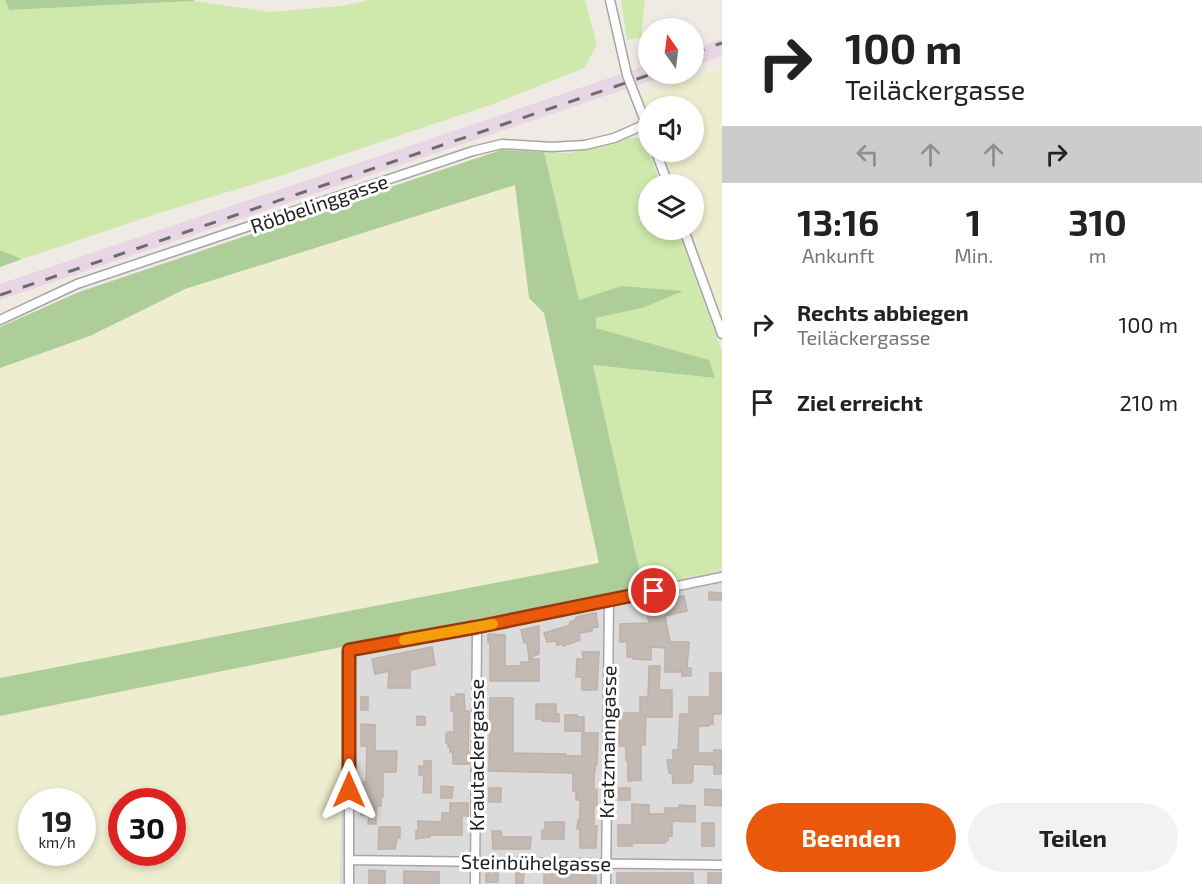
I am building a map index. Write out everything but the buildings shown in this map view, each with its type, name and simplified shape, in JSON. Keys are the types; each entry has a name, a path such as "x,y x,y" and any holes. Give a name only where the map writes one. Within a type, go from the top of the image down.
{"street":[{"path":"610,0 627,75 638,103"},
{"name":"Röbbelinggasse","path":"0,320 77,284 473,150 502,144 552,147 585,145 638,129"},
{"path":"688,240 722,334"},
{"path":"349,884 349,650 477,627 722,577"},
{"name":"Kratzmanngasse","path":"606,884 609,600"},
{"name":"Krautackergasse","path":"475,884 477,627"},
{"name":"Steinbühelgasse","path":"349,860 722,865"}],"shaded area":[{"path":"722,39 722,56 704,62 704,45"},
{"path":"638,68 638,84 640,84 0,300 0,284"},
{"path":"722,570 722,884 340,884 343,646"}],"green space":[{"path":"0,0 5,0 9,10 194,1 269,12 342,6 369,0 585,0 597,45 584,68 493,104 22,259 0,250"},
{"path":"5,0 194,0 194,1 9,10"},
{"path":"621,0 645,0 643,18 638,18 638,38 627,40"},
{"path":"722,67 722,319 694,240 704,240 704,174 670,174 666,162 704,162 704,96 642,96 641,94 671,84 704,84 704,73"},
{"path":"629,138 638,138 638,162 653,162 657,174 638,174 638,240 682,240 722,351 722,570 643,586 593,365 714,378 709,360 596,328 596,318 642,308 621,286 579,301 544,152 570,153 610,145"},
{"path":"501,150 544,152 579,300 621,286 683,291 642,308 596,318 596,328 709,360 715,378 593,365 643,586 0,716 0,678 599,563 544,313 529,298 515,185 185,289 90,336 0,368 0,327 79,292"},
{"path":"515,185 529,298 544,312 600,563 0,678 0,368 90,336 185,289"},
{"path":"0,250 22,259 0,267"},
{"path":"343,646 340,884 0,884 0,716"}],"railway":[{"path":"704,49 722,43"},
{"path":"0,295 638,79"}],"slow traffic":[{"path":"404,640 493,624"}],"route":[{"path":"349,790 349,650 654,591"}]}
